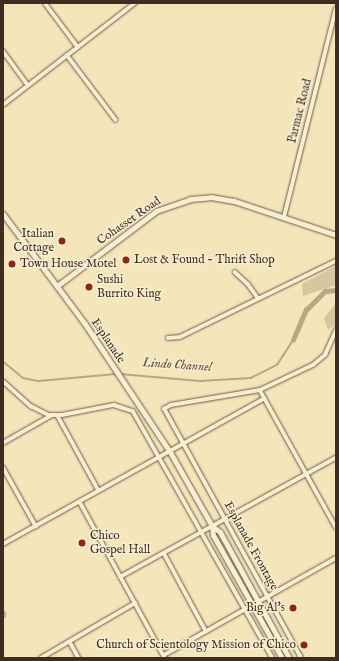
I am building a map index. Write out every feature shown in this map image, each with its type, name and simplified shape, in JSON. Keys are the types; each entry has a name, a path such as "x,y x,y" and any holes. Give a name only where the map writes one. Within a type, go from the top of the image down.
{"main road":[{"name":"Cohasset Road","path":"57,286 156,211 180,201 199,198 223,198 336,235"},
{"name":"Esplanade","path":"3,214 57,286 112,364 170,452 212,526 213,535 282,658"},
{"name":"Esplanade","path":"212,526 220,532 289,658"}],"street":[{"path":"45,3 78,46"},
{"path":"3,105 135,3"},
{"name":"Parmac Road","path":"284,217 336,9"},
{"path":"3,51 28,85"},
{"path":"67,55 116,120"},
{"path":"168,338 180,337 336,261"},
{"path":"235,272 248,284 258,298"},
{"path":"336,330 325,355 313,365 260,390 336,527"},
{"path":"3,381 31,406 52,415 58,416 104,405 127,407 138,417 273,658"},
{"name":"Esplanade Frontage","path":"260,390 211,400 171,404 164,409 165,416 268,596 301,658"},
{"path":"3,544 264,399"},
{"path":"3,443 52,415"},
{"path":"58,416 99,491"},
{"path":"120,577 336,458"},
{"path":"3,467 36,526"},
{"path":"80,502 164,656 258,601 336,558"},
{"path":"164,553 206,631"},
{"path":"41,658 135,603"},
{"path":"70,642 79,658"}],"shaded area":[{"path":"336,266 336,285 303,296 302,284"},
{"path":"336,303 336,324 328,330 324,318"}],"waterway":[{"name":"Lindo Channel","path":"293,340 306,310 325,291 336,290"},
{"name":"Lindo Channel","path":"120,374 200,381 251,378 277,365 293,340"},
{"name":"Lindo Channel","path":"3,361 23,378 39,381 116,374"}],"place":[{"name":"Italian Cottage","path":"62,241"},
{"name":"Lost & Found - Thrift Shop","path":"126,260"},
{"name":"Town House Motel","path":"12,264"},
{"name":"Sushi Burrito King","path":"89,287"},
{"name":"Chico Gospel Hall","path":"82,543"},
{"name":"Big Al's","path":"293,608"},
{"name":"Church of Scientology Mission of Chico","path":"304,645"}]}
